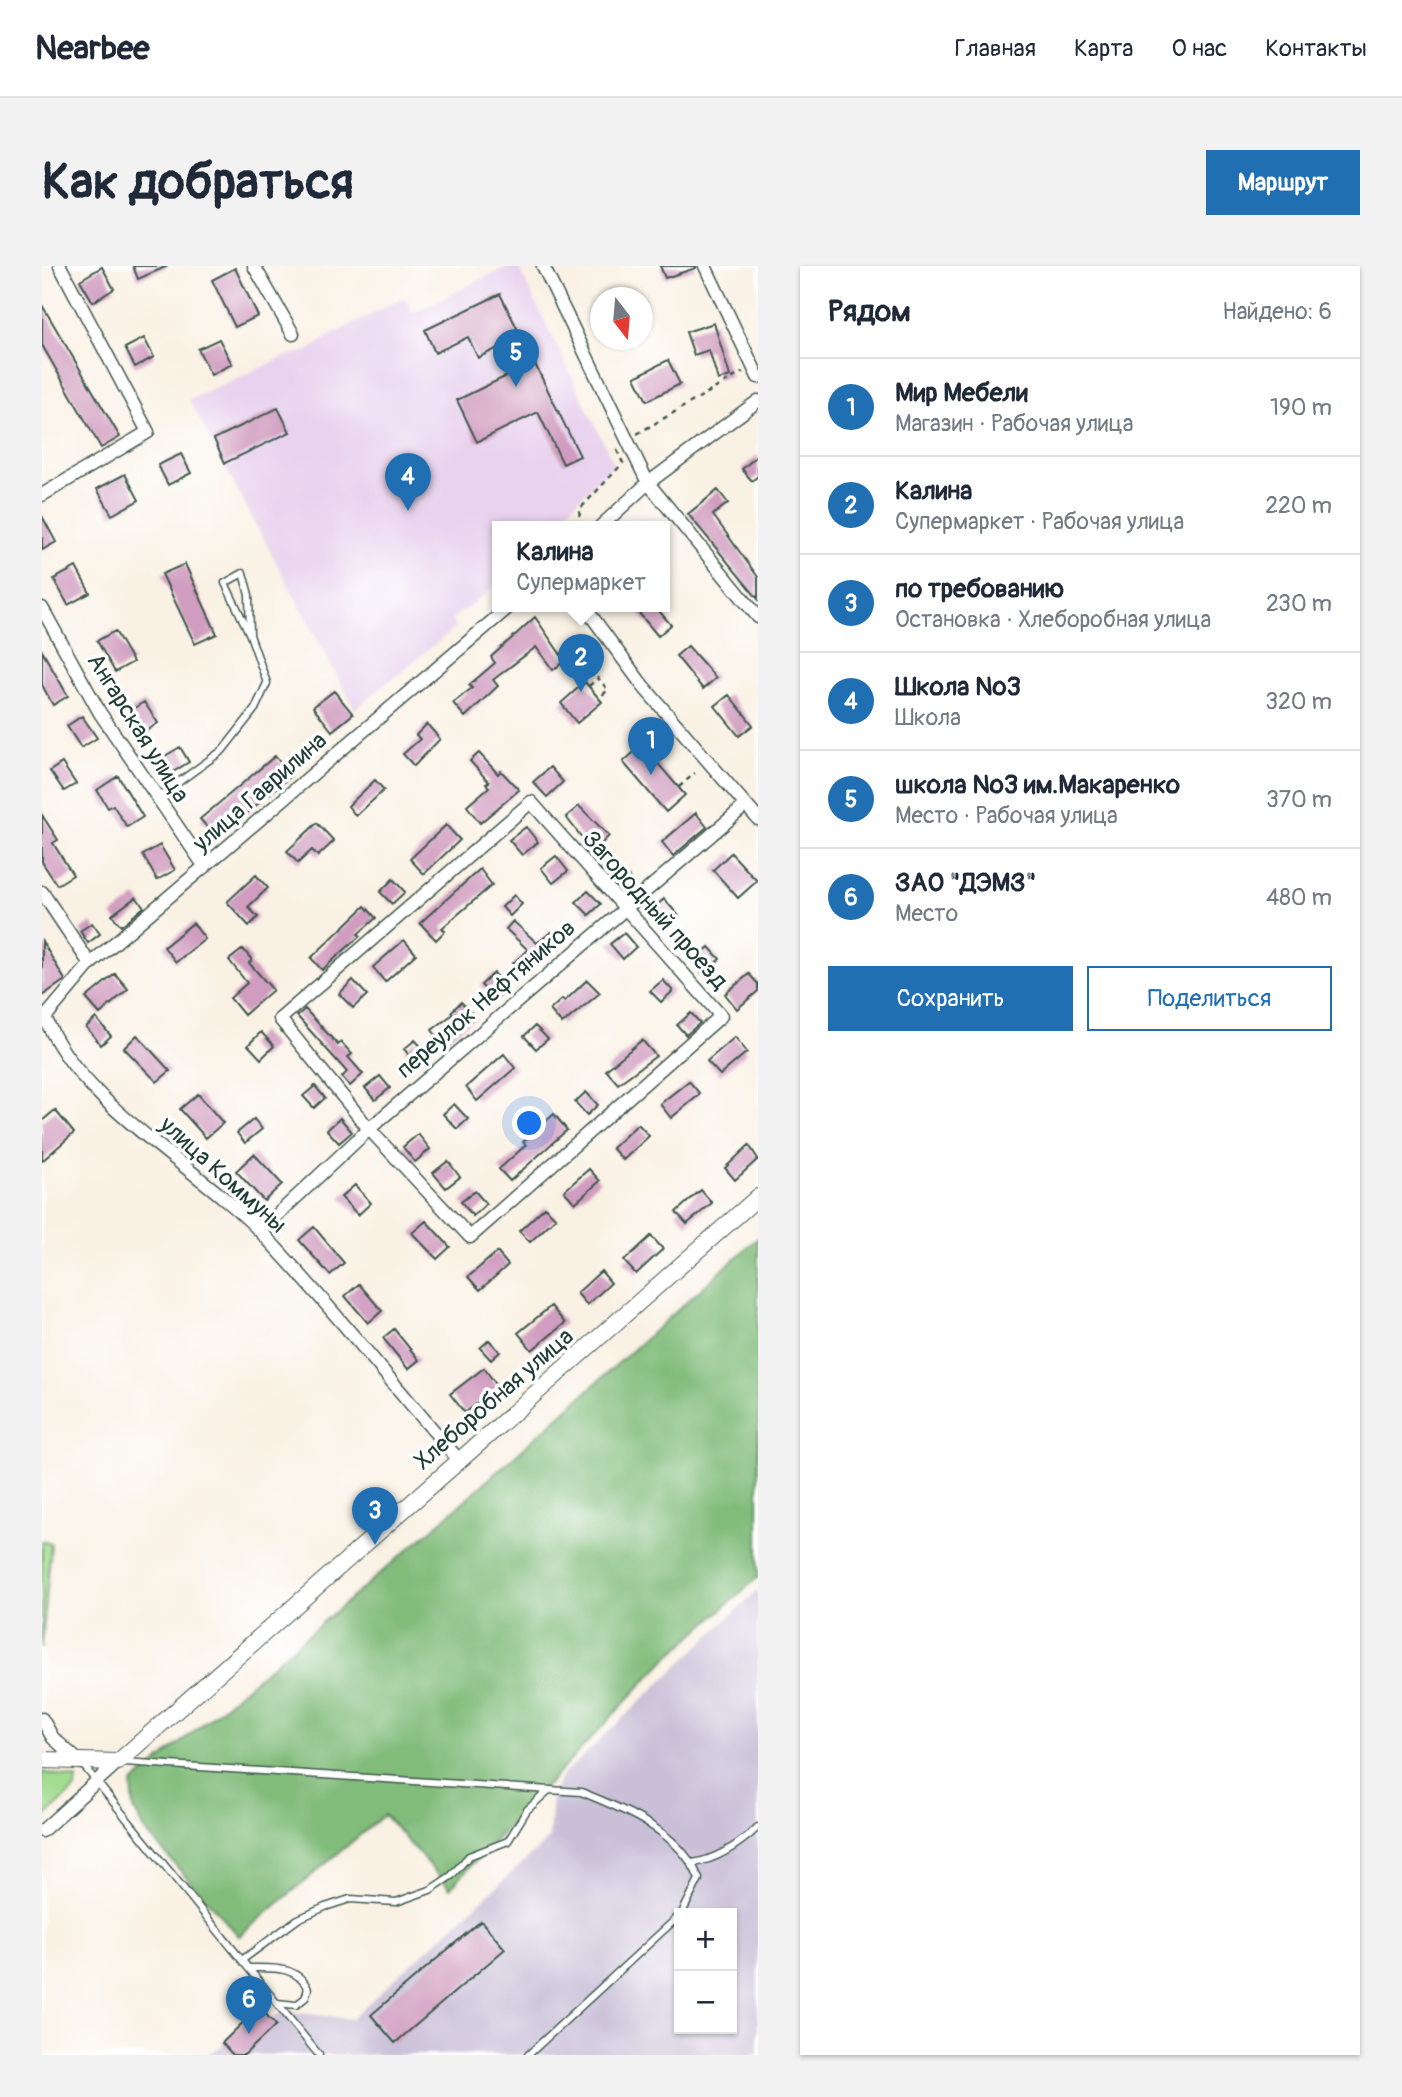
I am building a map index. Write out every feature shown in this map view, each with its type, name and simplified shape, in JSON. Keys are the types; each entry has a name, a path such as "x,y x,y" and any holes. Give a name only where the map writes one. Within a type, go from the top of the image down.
{"main road":[{"name":"Хлеборобная улица","path":"118,1762 758,1197"},
{"path":"42,1760 118,1762"}],"street":[{"path":"254,266 293,334"},
{"path":"543,266 620,444 648,483 758,617"},
{"path":"705,266 755,372"},
{"path":"42,495 148,432 65,267"},
{"path":"606,521 648,483 758,401"},
{"name":"Ангарская улица","path":"42,608 46,627 100,713 205,867"},
{"name":"улица Гаврилина","path":"43,1019 90,964 503,612"},
{"path":"588,612 643,686 758,819"},
{"name":"Загородный проезд","path":"531,802 721,1016 470,1237 369,1129 280,1018 531,802"},
{"name":"переулок Нефтяников","path":"260,1231 369,1129 746,805"},
{"path":"42,892 90,964"},
{"name":"улица Коммуны","path":"43,1019 52,1035 106,1102 260,1231 459,1460"},
{"path":"42,1719 53,1738 82,1763"},
{"name":"Хлеборобная улица","path":"42,1831 118,1762"}],"lane":[{"path":"158,797 223,750 255,709 267,683 250,635 225,583 243,573 249,595 250,635"},
{"path":"118,1762 581,1792 616,1806 651,1826 693,1863 699,1879 683,1908"},
{"path":"82,1763 319,2055"},
{"path":"242,1960 298,1919 325,1907 350,1899 396,1902 430,1890 451,1876 469,1856 508,1841 527,1810 549,1790"},
{"path":"693,1863 709,1861 758,1827"},
{"path":"528,2055 674,1920"},
{"path":"249,1968 279,1968 293,1973 305,1983 308,1989 305,1998 296,2005 283,2006 275,2002"}],"path":[{"path":"620,444 755,372"},
{"path":"580,521 579,510 623,463"},
{"path":"561,654 572,645"},
{"path":"589,686 598,678 608,690 599,698"},
{"path":"679,787 695,773"},
{"path":"247,2018 244,2014 268,1993"}],"shaded area":[{"path":"508,266 518,266 614,464 557,521 492,521 492,589 451,620 456,627 355,709 189,400 287,356 308,351 328,337 404,297 413,313"},
{"path":"758,1590 758,2055 206,2055 284,2011 351,2019 549,1839 552,1796 561,1777"}],"green space":[{"path":"758,1238 758,1577 665,1660 450,1888 384,1815 239,1936 146,1832 134,1810 132,1784 443,1520"},
{"path":"42,1541 51,1544 42,1648"},
{"path":"42,1772 77,1779 75,1789 42,1819"}],"building":[{"path":"133,266 168,266 138,279"},
{"path":"660,266 696,266 696,268 665,278"},
{"path":"102,267 114,289 93,302 80,280"},
{"path":"235,268 258,316 235,327 212,280"},
{"path":"500,294 523,340 518,343 528,363 533,360 580,456 563,464 538,412 477,442 457,400 513,373 500,347 478,358 468,337 435,353 425,330"},
{"path":"42,305 120,437 101,448 42,345"},
{"path":"714,323 730,376 718,380 709,350 694,355 686,332"},
{"path":"144,338 154,357 135,367 125,348"},
{"path":"219,339 232,364 211,375 198,349"},
{"path":"668,360 680,384 647,401 635,377"},
{"path":"278,408 290,432 225,463 214,439"},
{"path":"181,454 191,473 168,485 158,465"},
{"path":"758,455 758,476 752,481 742,469"},
{"path":"125,474 139,500 112,515 97,489"},
{"path":"718,490 728,503 713,515 758,577 758,599 688,514"},
{"path":"42,516 56,542 42,550"},
{"path":"185,564 217,634 195,644 162,574"},
{"path":"76,567 90,593 68,605 54,579"},
{"path":"638,612 660,612 671,625 658,636"},
{"path":"535,617 565,661 553,670 536,647 493,680 498,686 465,717 453,703 472,688 469,685 495,663 491,657"},
{"path":"115,631 133,662 115,672 97,641"},
{"path":"688,646 716,678 703,689 676,656"},
{"path":"42,651 68,696 53,705 42,685"},
{"path":"585,682 602,702 577,723 561,703"},
{"path":"334,691 353,714 332,731 313,707"},
{"path":"729,695 753,725 739,736 715,706"},
{"path":"144,702 158,723 143,733 129,711"},
{"path":"82,716 97,738 81,748 67,726"},
{"path":"427,724 440,739 414,766 403,754 420,739 416,735"},
{"path":"642,745 685,795 666,812 623,762"},
{"path":"180,747 189,762 165,777 155,762"},
{"path":"479,753 498,774 501,771 519,790 480,823 467,806 489,787 486,784 489,782 470,761"},
{"path":"275,756 291,776 217,838 200,819"},
{"path":"62,763 76,784 64,791 50,771"},
{"path":"550,767 563,782 547,797 533,782"},
{"path":"118,776 143,817 127,827 113,805 108,808 97,790"},
{"path":"375,780 384,790 356,816 348,806"},
{"path":"579,806 609,836 593,852 566,817"},
{"path":"696,813 707,827 673,856 662,842"},
{"path":"42,815 58,840 53,843 73,875 57,885 42,862"},
{"path":"317,823 334,841 318,856 312,850 298,863 287,851"},
{"path":"446,825 460,840 424,874 410,859"},
{"path":"526,827 538,842 522,855 509,840"},
{"path":"160,845 175,870 157,880 143,855"},
{"path":"731,853 757,881 738,898 713,870"},
{"path":"556,856 568,871 553,883 541,868"},
{"path":"480,869 492,885 442,928 445,931 436,940 420,923"},
{"path":"624,872 634,883 623,892 613,881"},
{"path":"256,875 268,888 248,907 258,917 249,926 227,902"},
{"path":"393,879 405,892 392,904 380,892"},
{"path":"588,891 601,904 589,915 576,902"},
{"path":"514,895 522,904 510,916 502,907"},
{"path":"136,897 144,907 121,926 112,915"},
{"path":"664,899 679,916 663,930 648,913"},
{"path":"365,906 376,918 322,970 311,958"},
{"path":"513,921 537,943 551,932 562,944 552,953 549,950 522,974 513,963 528,950 506,929"},
{"path":"92,923 100,934 88,943 80,931"},
{"path":"193,923 205,939 176,962 164,947"},
{"path":"624,933 636,947 623,959 610,944"},
{"path":"404,940 416,954 385,982 373,967"},
{"path":"42,941 65,980 42,996"},
{"path":"709,947 720,959 703,974 692,962"},
{"path":"243,949 252,960 249,963 273,990 244,1015 230,998 247,983 229,960"},
{"path":"494,973 507,988 495,1000 481,985"},
{"path":"115,974 128,989 100,1014 86,998"},
{"path":"749,974 758,984 758,991 737,1009 725,994"},
{"path":"353,980 367,995 353,1008 339,994"},
{"path":"587,980 600,993 562,1024 550,1010 562,999 565,1001"},
{"path":"663,980 673,991 661,1002 650,991"},
{"path":"461,1002 475,1017 442,1043 432,1030 453,1014 451,1012"},
{"path":"305,1009 338,1045 341,1042 352,1054 348,1057 363,1074 350,1086 342,1077 347,1072 297,1016"},
{"path":"691,1013 700,1023 686,1035 677,1025"},
{"path":"96,1018 111,1036 101,1045 86,1027"},
{"path":"535,1026 548,1039 536,1049 524,1036"},
{"path":"261,1032 274,1046 261,1059 248,1045"},
{"path":"137,1035 170,1071 157,1082 124,1048"},
{"path":"735,1037 747,1052 720,1075 707,1061"},
{"path":"415,1040 428,1054 417,1064 404,1049"},
{"path":"642,1040 656,1056 618,1084 606,1070"},
{"path":"504,1054 515,1068 477,1101 466,1087"},
{"path":"380,1076 390,1088 375,1100 365,1088"},
{"path":"689,1081 700,1094 671,1118 660,1104"},
{"path":"315,1086 325,1098 314,1108 303,1096"},
{"path":"586,1092 598,1105 587,1115 575,1102"},
{"path":"198,1094 223,1123 206,1138 180,1109"},
{"path":"454,1104 468,1119 457,1129 443,1114"},
{"path":"55,1110 74,1133 42,1161 42,1121"},
{"path":"554,1114 567,1130 510,1181 499,1169 526,1145 523,1142"},
{"path":"340,1118 352,1132 339,1143 327,1130"},
{"path":"254,1119 262,1129 245,1143 237,1133"},
{"path":"638,1124 649,1136 623,1160 612,1148"},
{"path":"418,1134 430,1149 415,1162 403,1147"},
{"path":"749,1145 758,1159 735,1180 725,1168"},
{"path":"254,1154 282,1184 264,1201 236,1171"},
{"path":"448,1161 460,1177 446,1188 433,1173"},
{"path":"589,1169 600,1181 575,1203 564,1191"},
{"path":"355,1185 371,1203 358,1215 341,1197"},
{"path":"701,1190 712,1203 687,1224 676,1212"},
{"path":"475,1191 486,1204 473,1216 461,1202"},
{"path":"545,1207 556,1218 530,1242 519,1231"},
{"path":"426,1221 450,1247 437,1259 412,1233"},
{"path":"314,1227 344,1263 330,1275 299,1240"},
{"path":"651,1236 663,1249 636,1274 624,1261"},
{"path":"497,1252 508,1265 480,1290 468,1277"},
{"path":"601,1271 611,1283 587,1305 577,1293"},
{"path":"359,1284 382,1311 368,1323 345,1296"},
{"path":"551,1306 565,1323 532,1350 518,1333"},
{"path":"394,1329 419,1360 408,1369 383,1338"},
{"path":"489,1340 500,1352 491,1360 480,1348"},
{"path":"484,1368 498,1387 465,1413 450,1394"},
{"path":"481,1921 505,1949 395,2043 371,2015"},
{"path":"259,2007 276,2025 244,2055 233,2055 222,2043"}],"place":[{"name":"школа №3 им.Макаренко","path":"516,387"},
{"name":"Школа №3","path":"408,511"},
{"name":"Калина","path":"581,692"},
{"name":"Мир Мебели","path":"651,775"},
{"name":"по требованию","path":"375,1545"},
{"name":"ЗАО \"ДЭМЗ\"","path":"249,2034"}]}
